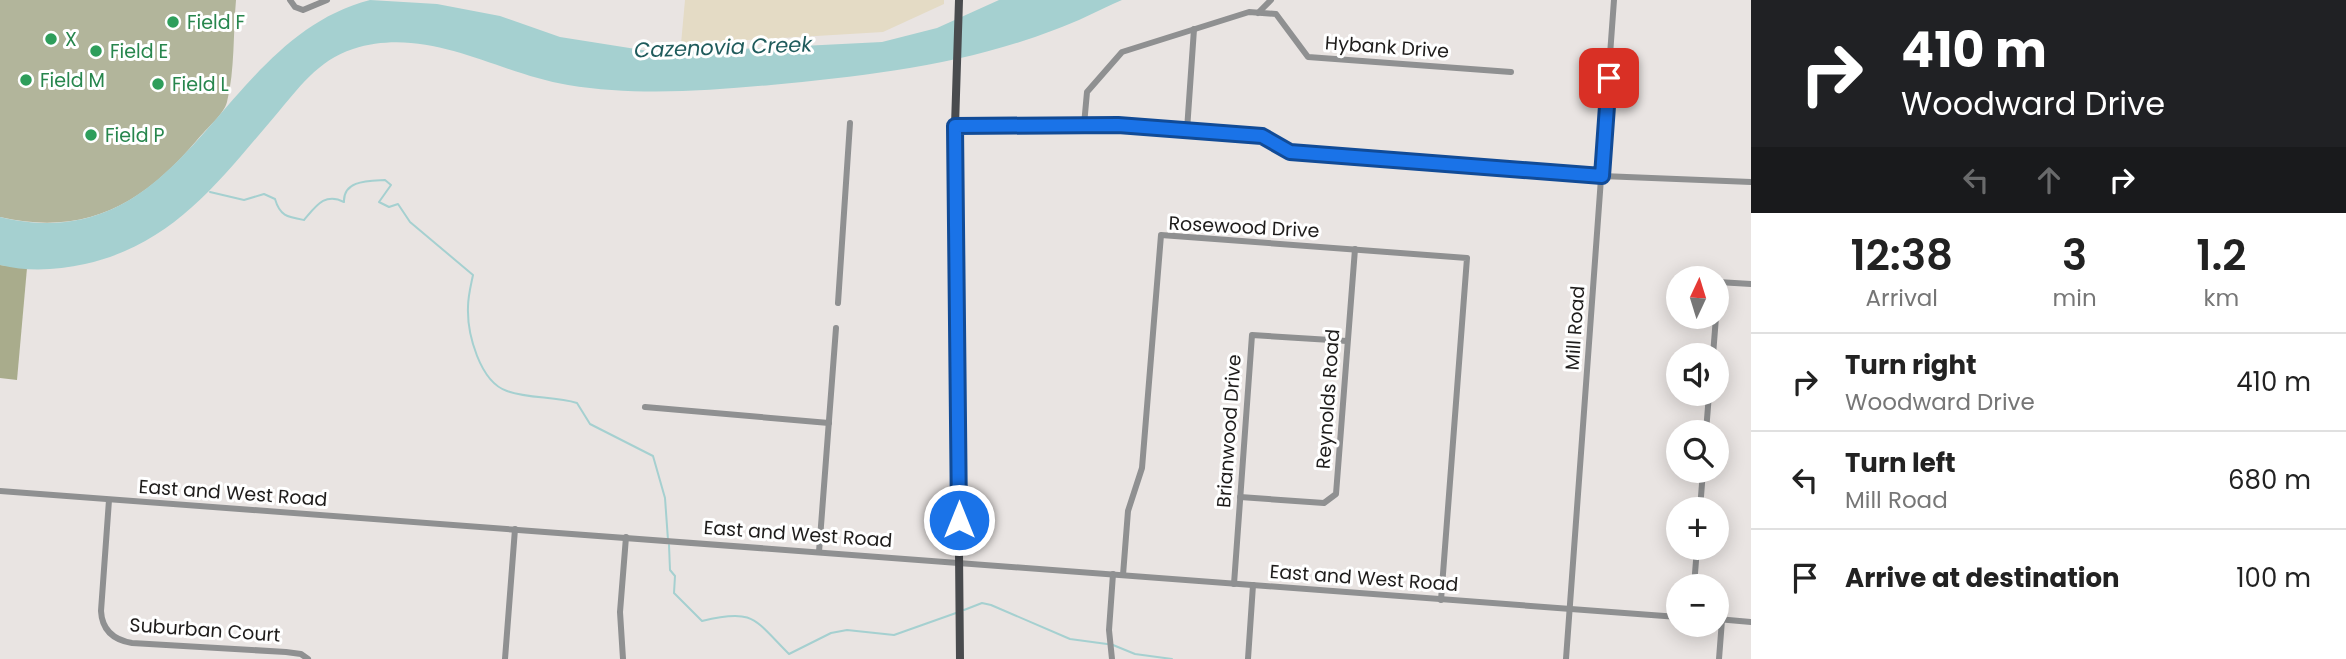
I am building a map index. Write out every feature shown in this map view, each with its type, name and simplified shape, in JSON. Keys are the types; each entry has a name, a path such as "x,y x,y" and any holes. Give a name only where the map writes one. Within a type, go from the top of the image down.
{"main road":[{"path":"959,0 955,126 960,659"}],"street":[{"path":"291,2 303,10 327,0"},
{"path":"1084,125 1087,92 1122,52 1249,12 1258,13 1271,0"},
{"name":"Mill Road","path":"1566,659 1614,0"},
{"name":"Hybank Drive","path":"1258,13 1276,14 1308,57 1511,72"},
{"path":"1187,130 1194,29"},
{"path":"838,303 850,123"},
{"path":"955,126 1084,125 1187,130 1262,136 1290,152 1602,176 1751,182"},
{"name":"Rosewood Drive","path":"1123,575 1128,511 1142,468 1161,235 1355,249 1467,258 1441,600"},
{"name":"Reynolds Road","path":"1240,497 1324,503 1336,494 1355,249"},
{"path":"1729,283 1751,284"},
{"path":"819,552 836,328"},
{"name":"Brianwood Drive","path":"1234,584 1252,335 1348,341"},
{"path":"645,407 829,423"},
{"name":"East and West Road","path":"0,491 1666,616"},
{"name":"Suburban Court","path":"109,499 101,611 103,623 112,635 132,643 286,652 301,654 308,659"},
{"path":"505,659 515,529"},
{"path":"623,659 620,612 626,537"},
{"path":"1112,659 1109,630 1113,574"},
{"path":"1248,659 1252,585"},
{"path":"1729,621 1751,622"},
{"path":"1719,659 1720,637"}],"shaded area":[{"path":"685,0 944,0 944,4 883,32 681,44"}],"green space":[{"path":"0,0 236,0 230,90 225,107 177,162 156,181 111,210 60,222 31,222 0,217"},
{"path":"0,265 27,268 17,380 0,378"}],"water":[{"path":"370,0 437,4 500,16 560,37 661,53 882,42 937,28 999,0 1122,0 1080,20 1020,42 950,60 843,78 720,89 644,91 593,88 541,79 435,47 381,43 353,49 329,60 310,76 214,186 169,226 144,242 116,255 74,266 32,269 0,265 0,217 64,222 115,208 159,179 273,57 317,23"}],"waterway":[{"path":"210,192 244,200 264,194 275,199 285,215 304,220 321,202 331,199 344,202 348,189 358,183 385,180 391,185 379,202 389,207 398,204 410,222 473,275 468,318 477,356 489,378 515,394 577,403 590,424 653,456 665,498 668,540"},
{"path":"669,545 670,570 675,576 674,593 702,621 743,616 760,625 789,654 831,633 847,630 894,635 956,613"},
{"path":"964,610 982,603 991,605 1070,639 1107,644"},
{"path":"1113,645 1135,654 1172,659"}],"place":[{"name":"Field F","path":"173,22"},
{"name":"X","path":"51,39"},
{"name":"Field E","path":"96,51"},
{"name":"Field M","path":"26,80"},
{"name":"Field L","path":"158,84"},
{"name":"Field P","path":"91,135"}],"route":[{"path":"959,520 955,126 1118,125 1262,136 1290,152 1602,176 1609,78"}],"water label":[{"name":"Cazenovia Creek","path":"723,47"}]}
